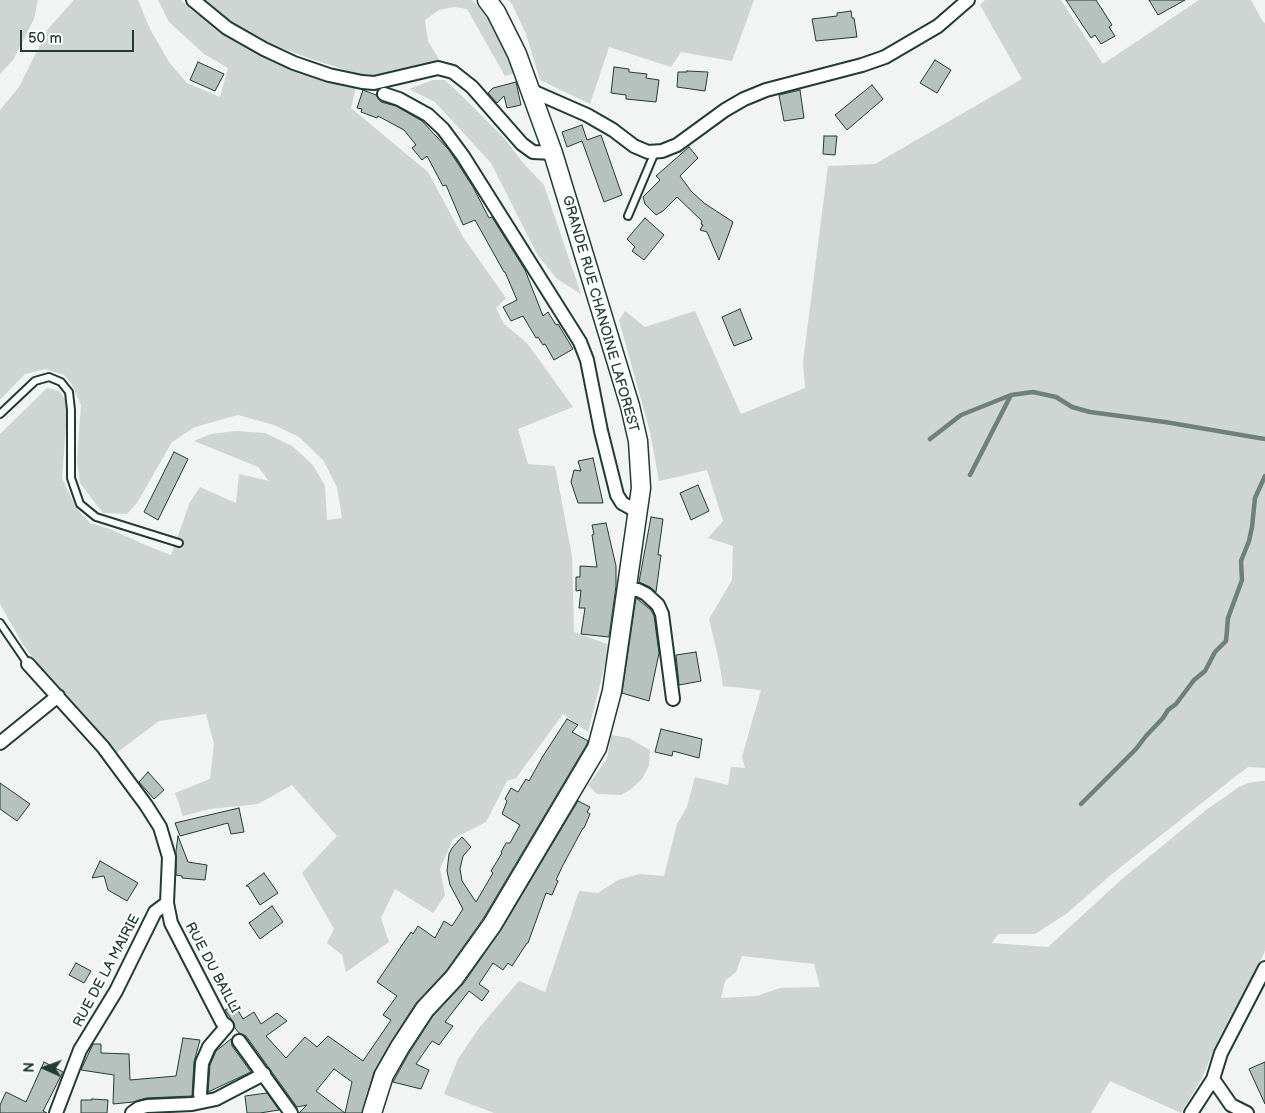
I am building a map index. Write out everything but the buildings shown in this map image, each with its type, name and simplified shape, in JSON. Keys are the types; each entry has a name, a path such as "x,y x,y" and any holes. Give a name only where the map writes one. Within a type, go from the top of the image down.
{"main road":[{"name":"GRANDE RUE CHANOINE LAFOREST","path":"373,1108 384,1075 400,1047 425,1009 454,978 492,925 597,748 612,692 641,488 638,441 630,406 553,153 506,31 487,0"}],"street":[{"path":"192,0 227,28 264,49 294,63 329,75 374,83 438,68 453,72 472,87 522,144 533,152 553,153"},
{"path":"530,90 587,115 613,130 634,146 648,152 662,151 677,145 724,110 744,99 766,90 862,65 884,57 938,26 968,0"},
{"path":"384,94 399,99 428,115 443,129 463,156 580,342 587,360 601,431 617,495 622,503 638,512"},
{"path":"628,589 638,590 646,594 658,605 662,614 673,699"},
{"name":"RUE DU BAILLI","path":"28,664 103,747 160,827 169,857 167,903 171,923 222,1022 228,1026 209,1047 202,1062 200,1094 202,1101"},
{"path":"0,743 58,696"},
{"name":"RUE DE LA MAIRIE","path":"56,1113 80,1050 116,991 155,912 167,903"},
{"path":"1191,1113 1213,1079 1221,1053 1265,968"},
{"path":"239,1041 291,1113"},
{"path":"132,1113 139,1108 147,1106 192,1104 216,1099 264,1074"},
{"path":"1213,1079 1231,1104 1246,1113"},
{"path":"1228,1113 1246,1113"}],"lane":[{"path":"628,216 655,152"},
{"path":"0,414 35,381 49,377 61,382 69,392 71,410 71,478 80,504 96,518 179,543"},
{"path":"0,623 28,664"}],"shaded area":[{"path":"0,0 38,0 34,19 13,60 0,74"},
{"path":"74,0 138,0 150,29 169,62 187,83 220,97 228,68 204,54 169,22 158,0 181,0 195,13 258,54 330,81 356,87 351,108 428,172 463,237 506,298 496,308 504,324 527,343 573,407 518,429 528,464 555,466 572,556 574,632 610,645 588,732 563,714 516,778 507,781 486,822 453,839 440,869 445,895 433,913 395,889 381,918 389,942 346,972 342,955 327,943 334,929 302,873 337,836 292,785 258,804 210,809 183,816 175,793 210,779 214,744 206,714 159,721 115,754 43,671 22,643 0,604 0,434 47,388 59,391 66,401 62,478 76,508 90,523 110,529 171,555 190,502 200,487 236,503 239,474 269,481 258,467 194,441 211,434 236,431 265,433 292,446 313,465 325,486 327,520 342,518 337,487 323,460 299,437 274,425 238,415 195,427 172,442 137,503 127,514 103,513 80,483 77,460 81,405 71,383 64,375 45,369 25,374 0,400 0,110 19,87 48,29"},
{"path":"205,0 471,0 478,5 500,36 515,73 505,76 467,9 454,7 439,10 425,20 428,41 440,61 374,76 359,74 274,45 227,20"},
{"path":"508,0 754,0 732,61 681,52 671,67 609,47 590,104 540,80 526,34 512,4"},
{"path":"985,0 1061,0 1103,64 1199,0 1251,0 1265,23 1265,768 1248,767 1112,874 1066,914 1035,934 998,934 992,943 1048,947 1122,879 1206,810 1239,787 1248,783 1265,781 1265,950 1263,956 1220,1036 1202,1078 1181,1113 1110,1081 1091,1113 494,1113 444,1094 458,1059 479,1028 519,981 545,992 579,891 598,893 618,880 639,874 664,876 677,824 687,807 695,777 728,785 731,767 745,768 742,757 761,690 723,686 709,619 732,580 733,546 708,538 723,521 707,470 659,481 650,432 619,320 625,311 645,327 695,311 741,414 805,388 803,362 828,166 875,164 1022,79 980,5","holes":["742,956 814,964 820,987 780,988 757,996 721,998 725,981 736,972"]},
{"path":"433,80 445,80 461,95 504,138 524,164 544,185 581,294 557,279 537,254 491,163 435,102 409,89"},
{"path":"611,735 629,738 650,750 649,766 642,779 621,795 597,794 588,785 607,759"}],"waterway":[{"path":"930,439 961,415 1011,395 1033,392 1056,397 1072,407 1090,412 1165,422 1265,439"},
{"path":"970,475 1011,395"},
{"path":"1081,804 1136,749 1168,710 1176,704 1194,680 1205,671 1215,652 1226,641 1228,618 1242,580 1241,561 1249,541 1255,498 1265,476"}]}
